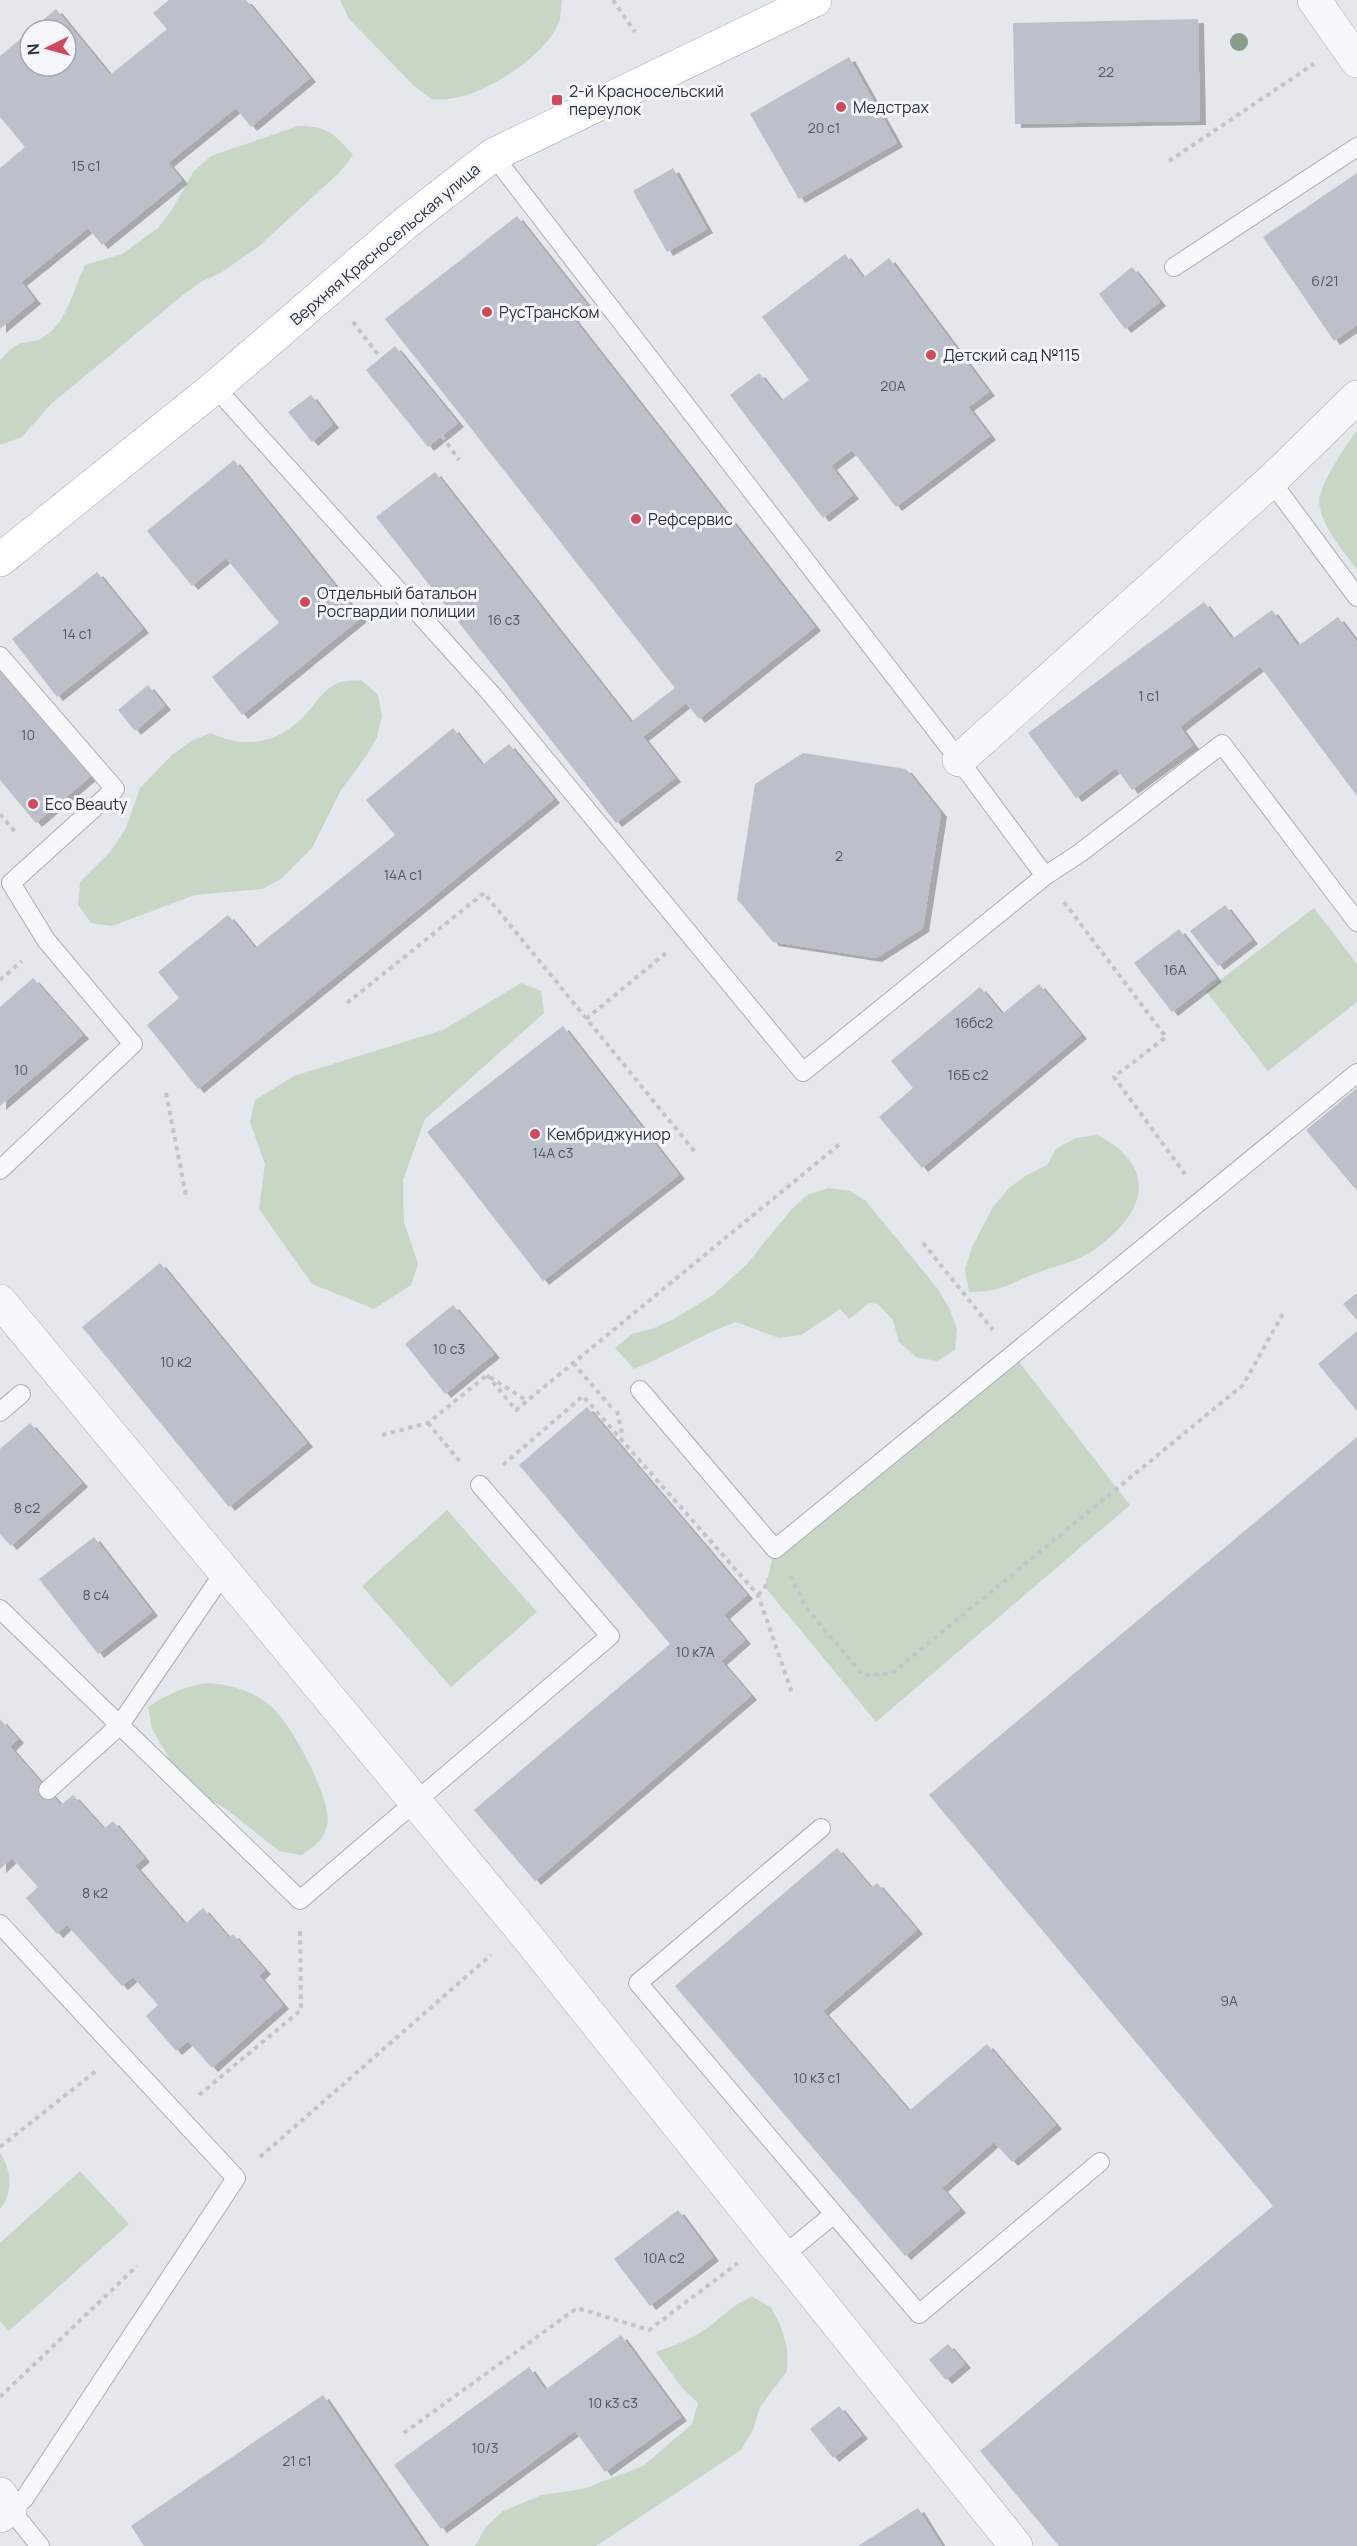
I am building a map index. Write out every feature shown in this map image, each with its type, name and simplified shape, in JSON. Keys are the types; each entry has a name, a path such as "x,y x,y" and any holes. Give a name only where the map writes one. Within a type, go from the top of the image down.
{"street":[{"name":"Верхняя Красносельская улица","path":"0,560 215,387 408,221 494,155 815,0"},
{"path":"1314,0 1357,61"},
{"path":"959,760 1271,481 1357,397"},
{"path":"0,1301 521,1929 1016,2546"}],"lane":[{"path":"1174,267 1357,147"},
{"path":"494,155 959,760 1045,876"},
{"path":"215,387 493,696 803,1072 1045,876 1080,853 1222,744 1357,922"},
{"path":"1271,481 1357,597"},
{"path":"0,656 115,789 11,883 46,940 133,1044 0,1170"},
{"path":"640,1390 775,1549 1357,1073"},
{"path":"0,1412 21,1394"},
{"path":"0,1609 300,1900 610,1636 480,1485"},
{"path":"48,1790 119,1726 225,1571"},
{"path":"821,1828 638,1983 919,2314 1100,2162"},
{"path":"0,1924 236,2178 24,2499 3,2506 40,2546"},
{"path":"776,2247 834,2214"}],"path":[{"path":"613,0 635,32"},
{"path":"1169,161 1317,62"},
{"path":"353,322 380,357"},
{"path":"441,436 459,460"},
{"path":"1045,876 1166,1036 1114,1077 1186,1176"},
{"path":"347,1003 484,893 694,1152"},
{"path":"586,1019 674,947"},
{"path":"166,1093 186,1196"},
{"path":"487,1375 516,1410 841,1143"},
{"path":"923,1243 998,1336"},
{"path":"775,1549 807,1609 863,1675 891,1674 1243,1385 1284,1312"},
{"path":"573,1363 616,1413"},
{"path":"487,1375 527,1401"},
{"path":"382,1435 428,1423 487,1375"},
{"path":"480,1485 583,1396 758,1595 792,1693"},
{"path":"428,1423 464,1467"},
{"path":"758,1595 765,1587"},
{"path":"177,2113 301,2010 300,1900"},
{"path":"236,2178 521,1929"},
{"path":"0,2147 119,2052"},
{"path":"404,2433 577,2308 649,2330 776,2247"},
{"path":"0,2397 145,2259"}],"green space":[{"path":"340,0 562,0 560,19 554,32 531,58 500,80 468,95 451,99 431,99 413,85 349,19"},
{"path":"298,126 316,127 329,132 353,155 340,172 258,247 183,295 51,404 22,437 0,445 0,360 15,346 40,339 57,325 68,306 85,265 122,254 158,228 171,211 194,171 211,156"},
{"path":"1357,430 1357,569 1331,534 1321,514 1319,504 1327,478"},
{"path":"361,680 378,695 382,716 377,737 367,755 341,790 312,848 281,879 262,889 195,895 112,926 91,923 78,905 80,882 111,851 125,830 140,788 172,755 191,741 211,733 238,742 275,737 298,722 333,686 344,681"},
{"path":"1314,908 1357,964 1357,1002 1268,1071 1206,991"},
{"path":"521,983 541,991 544,1013 425,1119 403,1180 404,1222 418,1264 411,1285 374,1309 312,1284 259,1209 265,1164 250,1122 255,1100 294,1076 443,1030"},
{"path":"1097,1135 1117,1148 1131,1162 1138,1176 1139,1191 1134,1206 1125,1221 1094,1250 1080,1258 1003,1287 989,1291 969,1292 965,1269 972,1247 993,1207 1008,1189 1025,1176 1047,1165 1056,1149 1076,1138"},
{"path":"828,1188 850,1191 865,1200 938,1289 957,1329 955,1350 937,1361 916,1357 899,1342 893,1320 878,1304 869,1303 849,1319 840,1309 801,1335 779,1338 736,1322 634,1369 615,1348 632,1334 674,1319 713,1295 747,1264 790,1211 807,1195"},
{"path":"1013,1354 1130,1505 876,1722 765,1587 775,1549"},
{"path":"447,1510 537,1612 451,1687 362,1586"},
{"path":"209,1683 242,1690 265,1701 280,1716 300,1746 318,1782 327,1815 327,1826 323,1836 301,1855 279,1851 226,1809 206,1797 174,1767 152,1729 148,1707 177,1691"},
{"path":"0,2153 9,2173 9,2188 0,2209"},
{"path":"80,2171 129,2224 9,2331 0,2321 0,2243"},
{"path":"752,2297 771,2307 781,2327 787,2348 787,2371 760,2407 753,2430 741,2450 596,2546 475,2546 486,2527 503,2511 542,2495 583,2489 643,2466 692,2424 698,2403 682,2388 656,2352 695,2336 736,2305"}],"building":[{"path":"169,0 246,0 310,78 251,127 236,108 168,163 182,180 102,245 88,228 21,282 35,300 0,329 0,168 25,147 0,117 0,56 18,41 18,78 78,78 78,36 110,75 167,29 153,13"},
{"path":"56,9 63,18 45,18"},
{"path":"1198,19 1200,121 1015,124 1013,23"},
{"path":"849,57 897,143 799,199 750,114"},
{"path":"673,168 707,229 667,252 633,191"},
{"path":"1357,173 1357,325 1334,341 1263,237"},
{"path":"517,216 588,306 573,318 815,627 699,719 686,703 643,737 675,778 616,823 376,517 435,472 631,722 675,688 385,319"},
{"path":"845,254 863,278 889,258 989,392 968,407 990,436 896,507 852,450 831,466 853,495 823,518 730,395 759,373 781,401 809,380 762,317"},
{"path":"1132,267 1160,302 1125,329 1099,294"},
{"path":"395,346 458,423 428,447 366,370"},
{"path":"311,395 333,424 312,442 288,412"},
{"name":"Отдельный батальон Росгвардии полиции","path":"234,460 361,618 242,715 212,677 279,623 226,558 192,586 147,531"},
{"path":"97,572 143,629 57,697 12,639"},
{"path":"1204,602 1232,639 1272,610 1298,646 1338,617 1357,642 1357,796 1260,666 1180,727 1193,745 1132,790 1116,768 1076,798 1028,733"},
{"path":"0,671 91,776 36,823 0,780"},
{"path":"148,685 165,706 135,731 118,710"},
{"path":"453,728 482,765 509,744 554,799 198,1089 147,1025 179,998 158,972 228,915 255,948 395,835 366,800"},
{"path":"803,753 906,769 941,813 923,928 876,958 773,942 737,899 755,784"},
{"path":"1225,905 1252,940 1218,966 1190,931"},
{"path":"1179,929 1216,978 1172,1012 1134,963"},
{"path":"33,978 83,1035 0,1106 0,1007"},
{"path":"1039,984 1081,1035 922,1168 879,1117 913,1088 891,1061 980,987 1002,1014"},
{"path":"563,1026 679,1175 543,1281 427,1132"},
{"path":"1357,1088 1357,1191 1306,1130"},
{"path":"160,1263 307,1443 229,1507 82,1327"},
{"path":"1357,1293 1357,1320 1343,1304"},
{"path":"453,1305 494,1354 445,1394 405,1344"},
{"path":"1357,1331 1357,1411 1318,1364"},
{"path":"587,1407 747,1595 724,1615 745,1640 721,1661 751,1696 535,1881 474,1810 670,1644 519,1465"},
{"path":"30,1423 82,1483 11,1546 0,1534 0,1449"},
{"path":"1357,1437 1357,2546 1059,2546 980,2451 1273,2206 929,1795"},
{"path":"94,1537 152,1612 98,1654 39,1579"},
{"path":"0,1719 18,1739 10,1747 61,1805 73,1795 104,1829 113,1821 144,1858 135,1866 185,1924 203,1908 229,1938 233,1934 265,1970 259,1976 283,2005 212,2068 188,2041 176,2051 146,2016 158,2005 133,1977 122,1986 67,1925 57,1934 26,1898 38,1887 12,1858 0,1869"},
{"path":"837,1848 871,1888 877,1883 917,1930 823,2011 909,2111 987,2044 1056,2125 1012,2162 994,2142 942,2188 960,2209 905,2256 675,1986"},
{"path":"678,2210 713,2257 650,2306 614,2259"},
{"path":"621,2335 681,2417 605,2472 575,2431 441,2529 394,2465 529,2367 545,2390"},
{"path":"948,2344 965,2364 946,2380 929,2360"},
{"path":"323,2395 426,2546 144,2546 131,2526"},
{"path":"839,2406 862,2435 833,2458 810,2429"},
{"path":"918,2508 942,2546 858,2546"}],"place":[{"name":"2-й Красносельский переулок","path":"557,100"},
{"name":"Медстрах","path":"841,107"},
{"name":"РусТрансКом","path":"487,312"},
{"name":"Детский сад №115","path":"931,355"},
{"name":"Рефсервис","path":"636,519"},
{"name":"Отдельный батальон Росгвардии полиции","path":"305,602"},
{"name":"Eco Beauty","path":"33,804"},
{"name":"Кембриджуниор","path":"535,1134"}]}
